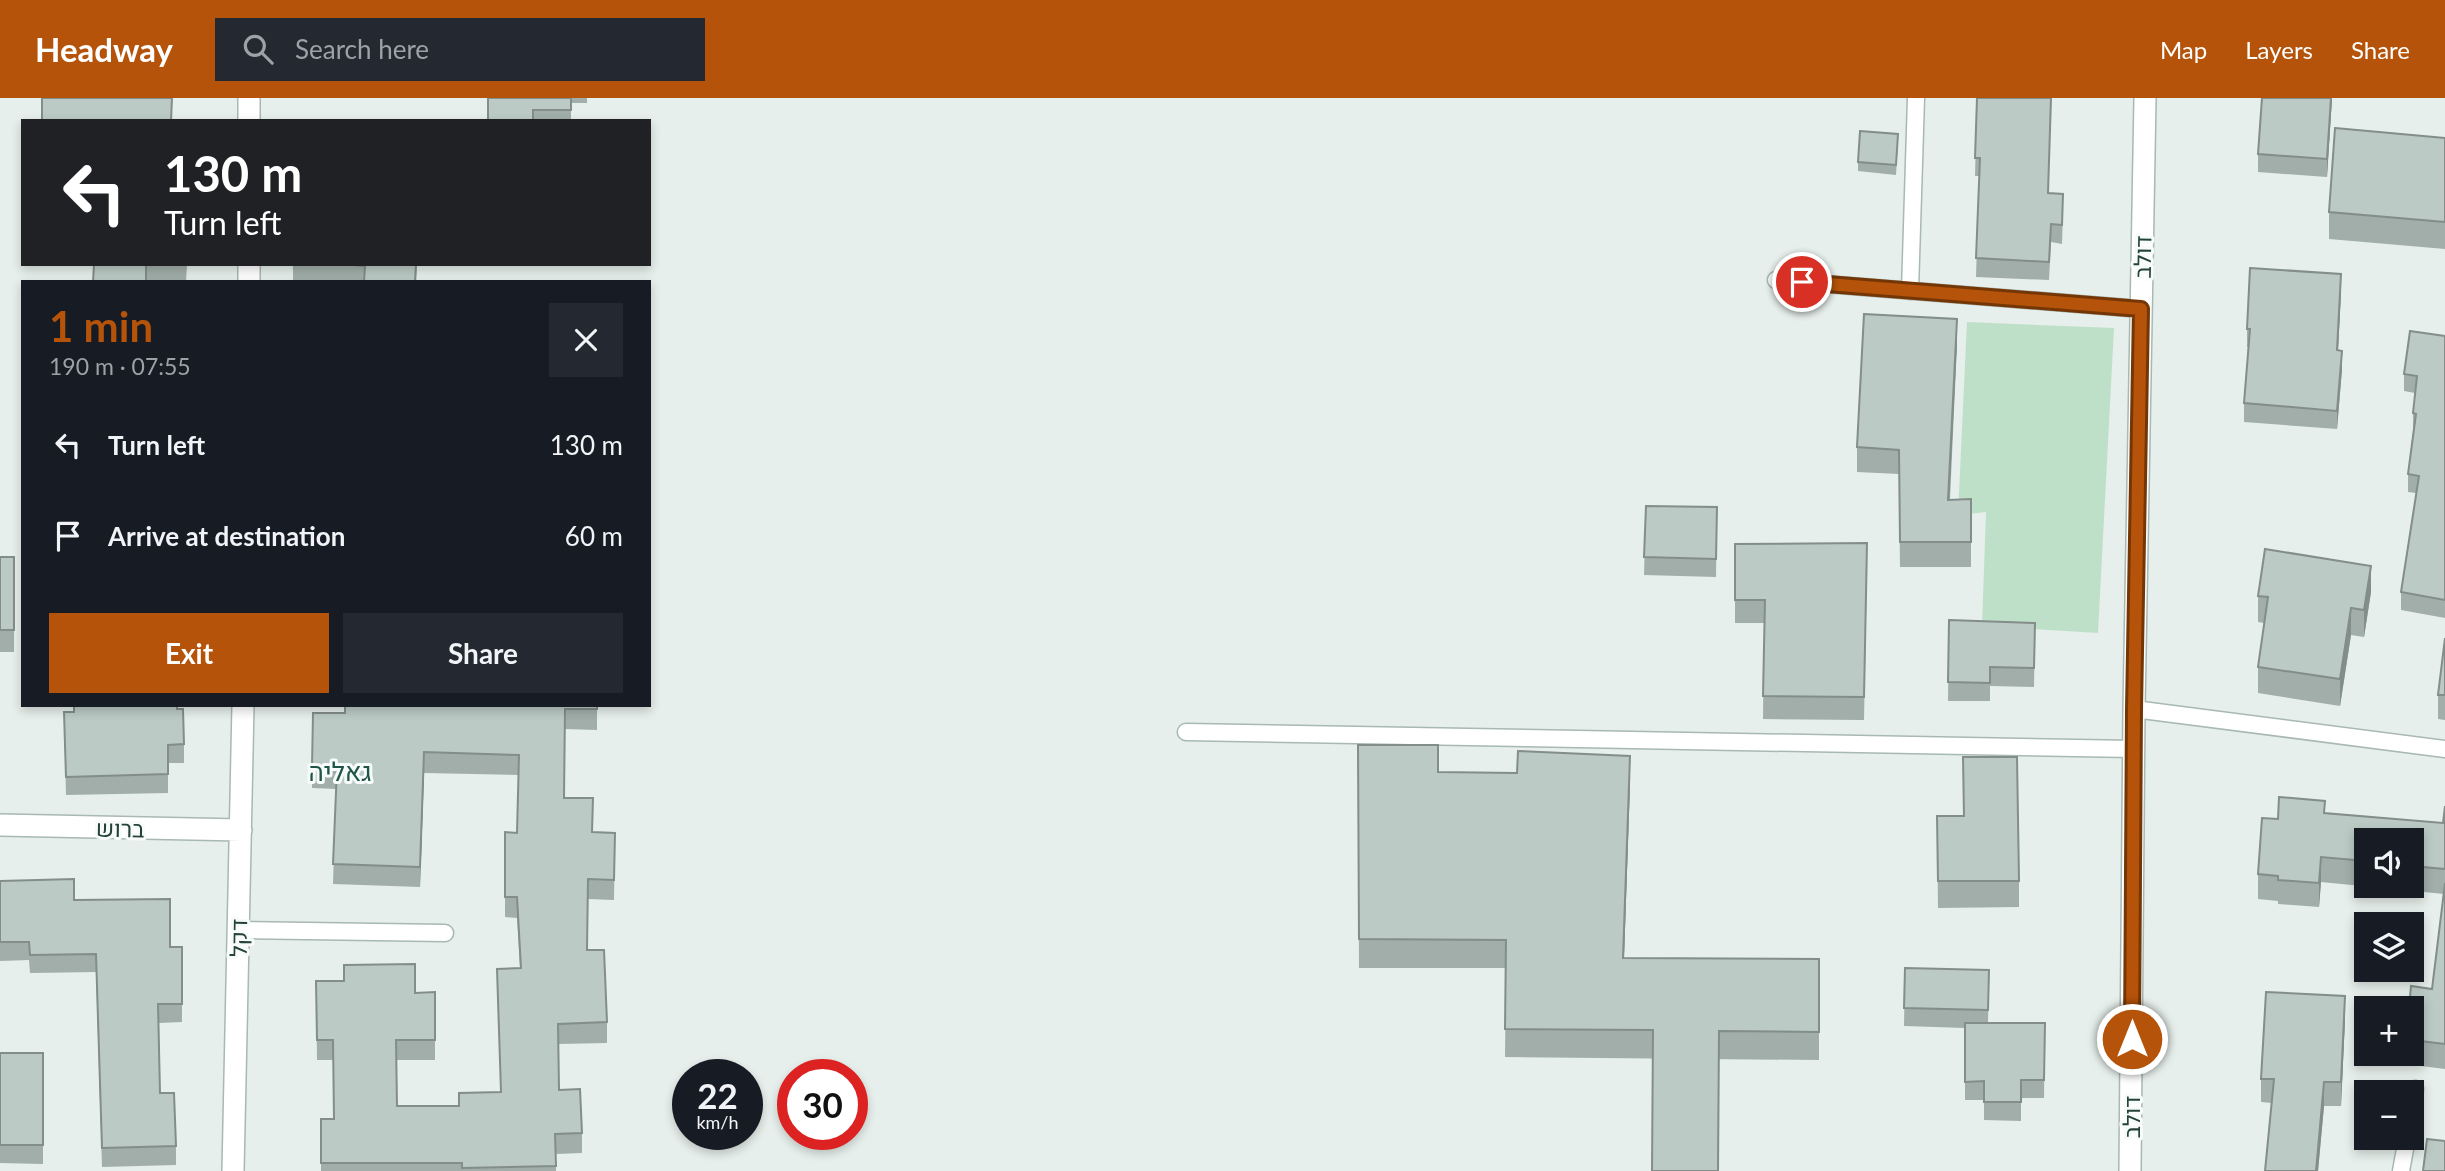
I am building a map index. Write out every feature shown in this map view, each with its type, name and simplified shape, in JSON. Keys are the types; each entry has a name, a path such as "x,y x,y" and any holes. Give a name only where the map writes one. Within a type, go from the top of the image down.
{"street":[{"path":"249,98 249,119"},
{"name":"דולב","path":"2130,1171 2134,709 2145,98"},
{"name":"דקל","path":"233,1171 243,707"},
{"name":"ברוש","path":"0,825 241,830"}],"lane":[{"path":"1910,291 1916,98"},
{"path":"1776,279 2141,309"},
{"path":"2134,709 2445,750"},
{"path":"1186,732 2134,749"},
{"path":"238,930 445,933"},
{"path":"2401,1171 2405,1150"}],"green space":[{"path":"1967,322 2114,328 2098,633 1982,626 1986,512 1958,515"}],"building":[{"path":"42,98 172,98 171,119 42,119"},
{"path":"488,98 571,98 571,110 533,110 533,119 488,119"},
{"path":"1977,98 2051,98 2048,193 2063,194 2062,225 2051,224 2049,262 1976,258 1980,158 1975,158"},
{"path":"2262,98 2331,98 2327,159 2258,154"},
{"path":"2335,128 2445,138 2445,222 2329,212"},
{"path":"1860,131 1898,134 1896,165 1858,162"},
{"path":"94,266 146,266 146,280 93,280"},
{"path":"365,266 416,266 415,280 364,280"},
{"path":"2250,268 2341,274 2337,350 2342,351 2337,411 2244,403 2250,329 2247,329"},
{"path":"1864,314 1957,319 1948,500 1971,499 1971,542 1900,542 1899,450 1857,447"},
{"path":"2410,331 2445,336 2445,600 2401,592 2419,476 2408,474 2416,414 2413,413 2417,376 2404,374"},
{"path":"1646,506 1717,507 1716,559 1644,557"},
{"path":"1867,543 1864,697 1763,696 1765,600 1735,600 1735,544"},
{"path":"2265,549 2371,566 2364,610 2351,608 2340,679 2258,667 2268,597 2258,596"},
{"path":"0,557 14,557 14,630 0,630"},
{"path":"1949,620 2035,623 2034,668 1990,667 1990,683 1948,682"},
{"path":"2445,638 2445,695 2438,695"},
{"path":"74,707 177,707 183,709 184,744 168,745 168,774 66,777 64,712 74,712"},
{"path":"345,707 597,707 565,709 564,798 593,798 592,832 615,833 614,880 588,879 587,950 604,950 607,1022 558,1024 559,1090 580,1089 582,1133 555,1134 556,1166 462,1168 462,1163 321,1163 321,1119 334,1119 333,1040 317,1040 316,981 344,981 344,965 415,964 415,993 435,992 435,1040 396,1040 397,1106 459,1106 459,1093 501,1092 497,969 521,968 517,897 505,897 505,832 517,833 519,755 424,752 420,867 333,864 337,768 312,768 313,713 345,713"},
{"path":"1358,745 1438,745 1438,772 1517,773 1518,751 1630,756 1623,958 1819,959 1819,1032 1719,1031 1718,1171 1652,1171 1653,1030 1505,1029 1506,940 1359,939"},
{"path":"1963,757 2017,757 2019,881 1938,881 1937,816 1964,816"},
{"path":"2279,797 2325,801 2324,813 2443,823 2445,806 2445,869 2424,867 2424,828 2354,828 2354,860 2321,857 2319,883 2278,880 2278,876 2258,874 2262,818 2278,819"},
{"path":"74,879 74,900 170,899 170,947 182,947 182,1004 158,1004 160,1093 174,1093 176,1146 102,1148 96,954 30,955 29,942 0,942 0,881"},
{"path":"2445,883 2445,1044 2424,1041 2424,996 2410,996 2411,986 2432,989"},
{"path":"1905,968 1989,970 1988,1010 1904,1008"},
{"path":"2266,992 2345,996 2341,1082 2324,1082 2316,1171 2265,1171 2274,1079 2261,1079"},
{"path":"1965,1023 2045,1023 2044,1080 2021,1080 2021,1102 1984,1102 1984,1081 1965,1082"},
{"path":"0,1053 43,1053 43,1145 0,1145"},
{"path":"2427,1139 2445,1141 2445,1171 2423,1171"}],"district":[{"name":"גאליה","path":"340,771"}],"route":[{"path":"1802,282 2141,309 2132,1039"}]}
